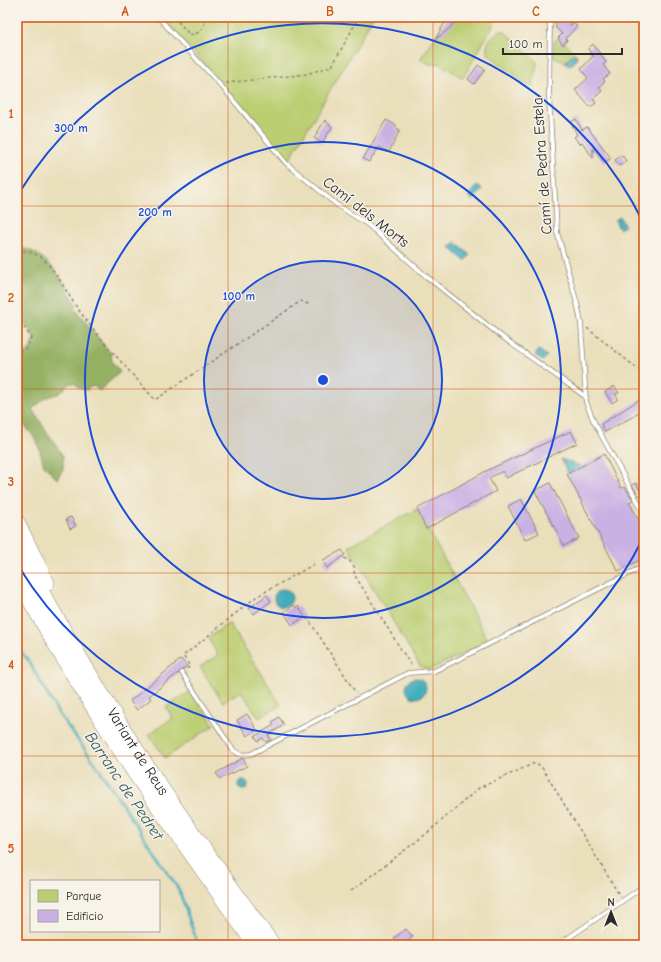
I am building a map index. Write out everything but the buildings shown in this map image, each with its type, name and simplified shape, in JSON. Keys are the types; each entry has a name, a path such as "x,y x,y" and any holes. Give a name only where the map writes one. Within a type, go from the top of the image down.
{"highway":[{"path":"17,522 60,608 154,776"},
{"name":"Variant de Reus","path":"17,549 80,658 154,776 202,847 273,945"},
{"name":"Variant de Reus","path":"17,578 69,668 134,772 255,945"},
{"path":"17,598 129,774 197,864"}],"lane":[{"name":"Camí dels Morts","path":"158,17 223,88 286,162 337,205 367,224 427,277 501,336 586,397"},
{"name":"Camí de Pedra Estela","path":"550,17 549,97 557,232 581,323 586,397 594,422 644,512"},
{"path":"182,673 233,750 240,755 251,754 408,673 434,671 644,566"},
{"path":"558,945 644,886"}],"path":[{"path":"174,17 190,35 198,33 205,26 208,17"},
{"path":"218,17 223,19 225,17"},
{"path":"222,84 231,81 307,74 332,66 359,17"},
{"path":"17,250 24,250 36,254 49,264 78,309 108,347 155,400 301,301 310,305"},
{"path":"17,317 31,337 28,347 17,353"},
{"path":"581,323 644,374"},
{"path":"344,558 349,560 355,568 354,574 415,672"},
{"path":"182,673 190,666 183,656 256,597 316,563"},
{"path":"307,617 359,698"},
{"path":"351,891 426,834 479,788 534,763 541,766 623,900"}],"green space":[{"path":"162,17 373,17 288,162 222,84"},
{"path":"458,17 498,17 463,78 439,63 430,64 420,59 440,30 444,33"},
{"path":"499,31 504,31 537,62 533,86 527,85 488,54 487,47 489,41 493,35"},
{"path":"558,38 577,55 576,59 575,54 571,55 565,64 563,60 554,58 554,42"},
{"path":"17,248 28,250 37,254 46,260 53,268 77,305 75,309 111,354 112,362 120,372 99,391 95,386 90,387 87,390 79,388 75,383 70,383 60,393 47,397 32,409 63,456 63,469 57,479 44,465 37,441 17,415 17,361 29,351 34,338 31,330 17,313"},
{"path":"417,509 489,642 429,670 420,666 348,546"},
{"path":"229,623 281,705 259,718 241,691 223,702 200,667 218,655 208,638"},
{"path":"191,691 214,725 165,758 149,734 173,718 166,707"}],"water":[{"path":"573,54 576,57 573,63 570,65 566,64 566,61"},
{"path":"477,185 482,189 473,201 468,196"},
{"path":"620,217 625,226 619,229 615,220"},
{"path":"455,242 470,255 465,261 450,248"},
{"path":"539,350 547,356 543,361 535,355"},
{"path":"561,459 581,466 568,474"},
{"path":"283,589 287,590 291,594 291,602 287,606 283,607 279,606 275,602 274,598 275,594 279,590"},
{"path":"416,678 423,681 426,688 423,695 416,698 409,695 406,688 409,681"},
{"path":"241,780 245,780 247,781 247,789 241,790 238,787 238,783"}],"waterway":[{"name":"Barranc de Pedret","path":"17,647 28,660 58,713 95,763 179,890 198,945"}]}
